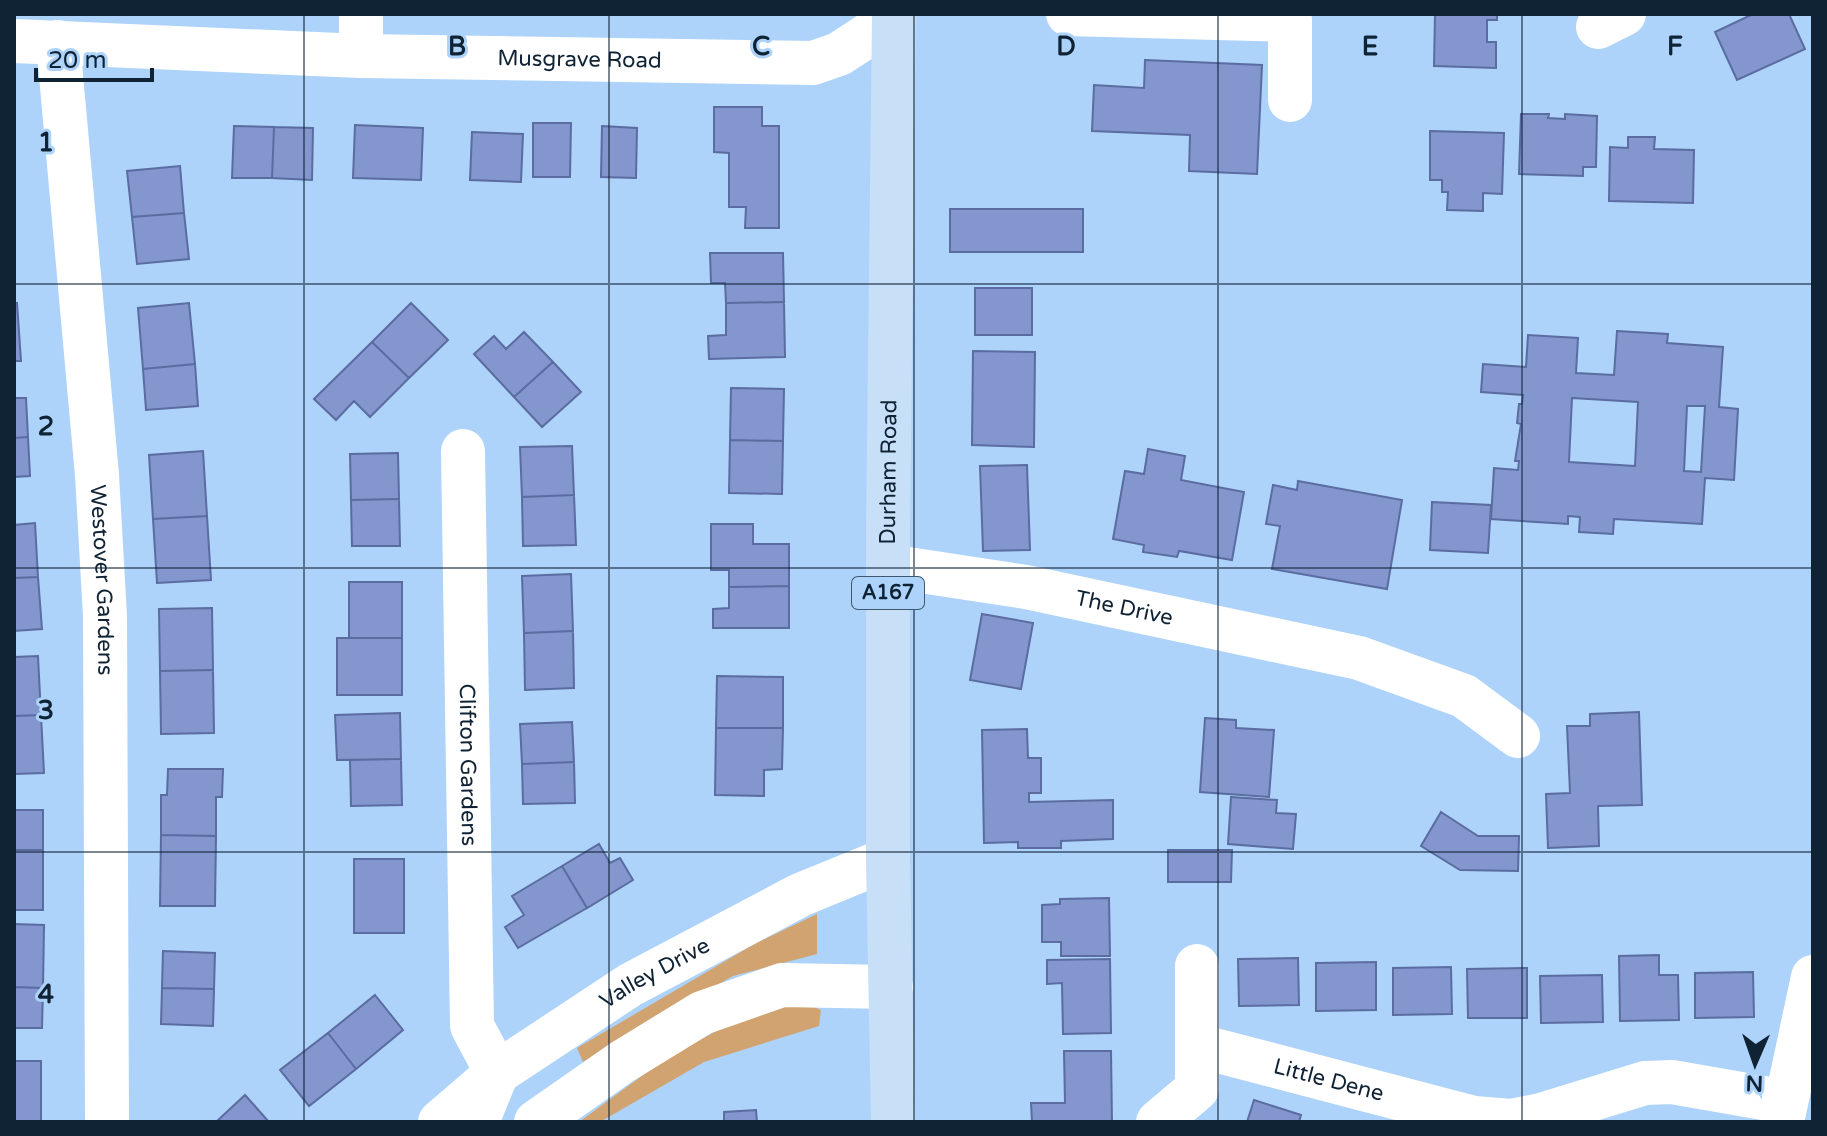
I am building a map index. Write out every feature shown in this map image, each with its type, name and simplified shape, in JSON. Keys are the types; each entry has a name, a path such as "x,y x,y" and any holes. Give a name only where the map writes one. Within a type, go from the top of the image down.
{"main road":[{"name":"Durham Road","path":"893,1122 888,859 888,566 894,16"}],"street":[{"path":"1068,14 1290,20 1290,100"},
{"name":"Musgrave Road","path":"14,41 69,33 361,35 813,63 839,54 894,16"},
{"name":"Westover Gardens","path":"69,33 105,616 107,1122"},
{"name":"Clifton Gardens","path":"463,451 472,1026 497,1073"},
{"name":"The Drive","path":"888,566 1026,587 1359,658 1464,696 1518,736"},
{"name":"Valley Drive","path":"440,1122 497,1073 630,985 800,895 888,859"},
{"path":"1158,1122 1197,1089 1197,966"},
{"path":"1784,1112 1813,977"},
{"path":"536,1122 622,1062 702,1013 782,985 891,987"},
{"name":"Little Dene","path":"1199,1046 1486,1119 1511,1121 1541,1115 1645,1083 1672,1082 1784,1112"},
{"path":"477,1122 497,1073"}],"shaded area":[{"path":"817,914 817,954 733,976 583,1062 577,1048 756,943"},
{"path":"800,1001 821,1010 819,1026 704,1062 600,1122 579,1122 665,1059 738,1019"}],"building":[{"path":"1435,14 1497,14 1497,20 1487,20 1487,42 1496,42 1496,68 1434,66"},
{"path":"1753,14 1789,14 1805,49 1737,80 1715,32"},
{"path":"1145,60 1262,65 1257,174 1189,171 1190,135 1092,131 1094,85 1144,88"},
{"path":"714,107 762,107 762,126 779,126 779,228 745,228 746,207 729,207 729,153 714,152"},
{"path":"1521,114 1549,114 1548,118 1565,119 1565,114 1597,116 1596,167 1583,167 1583,176 1519,174"},
{"path":"533,123 571,123 570,177 533,177"},
{"path":"355,125 423,128 421,180 353,178"},
{"path":"234,126 274,127 272,178 232,178"},
{"path":"602,126 637,128 636,178 601,177"},
{"path":"274,127 313,128 312,180 272,178"},
{"path":"1430,131 1504,133 1502,194 1483,193 1483,211 1447,210 1448,192 1442,192 1442,180 1430,180"},
{"path":"472,132 523,134 521,182 470,180"},
{"path":"1628,137 1655,137 1654,149 1694,150 1693,203 1609,201 1610,147 1628,148"},
{"path":"180,166 184,213 132,217 127,171"},
{"path":"950,209 1083,209 1083,252 950,252"},
{"path":"184,213 189,259 137,264 132,217"},
{"path":"710,253 783,253 784,302 726,303 725,283 711,283"},
{"path":"975,288 1032,288 1032,335 975,335"},
{"path":"784,302 785,357 709,359 708,336 726,335 726,303"},
{"path":"14,303 17,303 21,361 14,361"},
{"path":"189,303 195,364 143,369 138,308"},
{"path":"411,303 448,340 409,378 372,342"},
{"path":"1617,331 1668,334 1667,343 1723,347 1719,407 1738,409 1734,480 1705,478 1702,524 1614,519 1613,534 1579,532 1580,517 1568,516 1568,524 1491,519 1494,468 1518,470 1519,461 1515,461 1521,424 1517,423 1523,395 1481,392 1483,364 1526,367 1528,335 1578,338 1576,373 1614,375","holes":["1687,406 1705,406 1701,472 1684,471"]},
{"path":"524,332 553,362 514,397 474,354 494,336 506,349"},
{"path":"372,342 409,378 370,417 354,401 336,420 314,399"},
{"path":"973,351 1035,352 1034,447 972,445"},
{"path":"553,362 581,392 542,427 514,397"},
{"path":"195,364 198,406 146,410 143,369"},
{"path":"731,388 784,389 783,441 730,440"},
{"path":"14,398 26,398 28,437 14,438"},
{"path":"1572,398 1638,402 1635,466 1569,462"},
{"path":"28,437 30,476 14,477 14,438"},
{"path":"730,440 783,441 782,494 729,493"},
{"path":"572,446 574,495 522,497 520,447"},
{"path":"1148,449 1185,456 1181,480 1244,492 1232,560 1179,551 1177,557 1143,552 1144,545 1113,539 1125,471 1144,474"},
{"path":"203,451 207,516 153,519 149,455"},
{"path":"398,453 399,499 351,500 350,454"},
{"path":"1027,465 1030,550 983,551 980,466"},
{"path":"1298,481 1402,500 1387,589 1272,569 1280,526 1266,524 1273,485 1297,490"},
{"path":"574,495 576,545 523,546 522,497"},
{"path":"399,499 400,546 352,546 351,500"},
{"path":"1432,502 1491,505 1488,553 1430,550"},
{"path":"207,516 211,580 157,583 153,519"},
{"path":"35,523 38,577 14,578 14,525"},
{"path":"711,524 753,524 753,544 789,544 789,586 729,587 729,570 711,570"},
{"path":"571,574 573,631 524,633 522,576"},
{"path":"38,577 42,629 14,631 14,578"},
{"path":"349,582 402,582 402,638 349,638"},
{"path":"789,586 789,628 713,628 713,609 729,608 729,587"},
{"path":"212,608 213,670 160,671 159,609"},
{"path":"982,614 1033,623 1021,689 970,680"},
{"path":"573,631 574,688 525,690 524,633"},
{"path":"337,638 402,638 402,695 337,695"},
{"path":"38,656 41,715 14,716 14,657"},
{"path":"213,670 214,733 161,734 160,671"},
{"path":"717,676 783,677 783,728 716,728"},
{"path":"1639,712 1642,805 1598,806 1599,846 1548,848 1546,794 1570,793 1567,726 1590,726 1590,714"},
{"path":"400,713 401,759 337,760 335,715"},
{"path":"41,715 44,773 14,774 14,716"},
{"path":"1205,718 1236,720 1236,728 1274,730 1269,797 1200,792"},
{"path":"572,722 574,762 522,764 520,724"},
{"path":"716,728 783,728 782,769 764,770 764,796 715,795"},
{"path":"1027,729 1028,758 1041,758 1041,793 1029,793 1029,802 1113,800 1113,839 1061,841 1061,848 1018,848 1018,842 984,843 982,730"},
{"path":"401,759 402,805 351,806 350,760"},
{"path":"574,762 575,803 523,804 522,764"},
{"path":"168,769 223,769 222,797 216,797 216,836 161,835 161,795 167,795"},
{"path":"1231,797 1277,800 1276,813 1296,814 1293,849 1228,844"},
{"path":"14,810 43,810 43,850 14,850"},
{"path":"1441,812 1478,836 1519,836 1518,871 1460,870 1421,846"},
{"path":"161,835 216,836 215,906 160,906"},
{"path":"599,844 610,863 620,858 633,880 587,908 562,866"},
{"path":"14,850 43,850 43,910 14,910"},
{"path":"1168,850 1232,850 1231,882 1168,882"},
{"path":"354,859 404,859 404,933 354,933"},
{"path":"562,866 587,908 518,948 505,927 524,915 512,896"},
{"path":"1109,898 1110,956 1061,956 1061,942 1042,942 1042,905 1060,904 1060,899"},
{"path":"14,924 44,925 43,988 14,987"},
{"path":"163,951 215,953 214,989 162,988"},
{"path":"1659,955 1659,975 1678,975 1679,1020 1620,1021 1619,956"},
{"path":"1298,958 1299,1005 1239,1006 1238,959"},
{"path":"1110,959 1111,1033 1063,1034 1062,983 1047,984 1047,960"},
{"path":"1376,962 1376,1010 1316,1011 1316,963"},
{"path":"1451,967 1452,1014 1393,1015 1393,968"},
{"path":"1527,968 1527,1018 1468,1018 1467,969"},
{"path":"1753,972 1754,1017 1695,1018 1695,973"},
{"path":"1602,975 1603,1022 1541,1023 1540,976"},
{"path":"14,987 43,988 42,1028 14,1028"},
{"path":"162,988 214,989 213,1026 161,1024"},
{"path":"375,995 403,1030 356,1069 328,1033"},
{"path":"328,1033 356,1069 309,1106 280,1070"},
{"path":"1064,1051 1111,1051 1112,1122 1032,1122 1031,1103 1065,1103"},
{"path":"14,1061 41,1061 41,1122 14,1122"},
{"path":"245,1095 269,1122 216,1122"},
{"path":"1254,1100 1301,1115 1299,1122 1247,1122"},
{"path":"756,1110 757,1122 724,1122 724,1112"}]}
